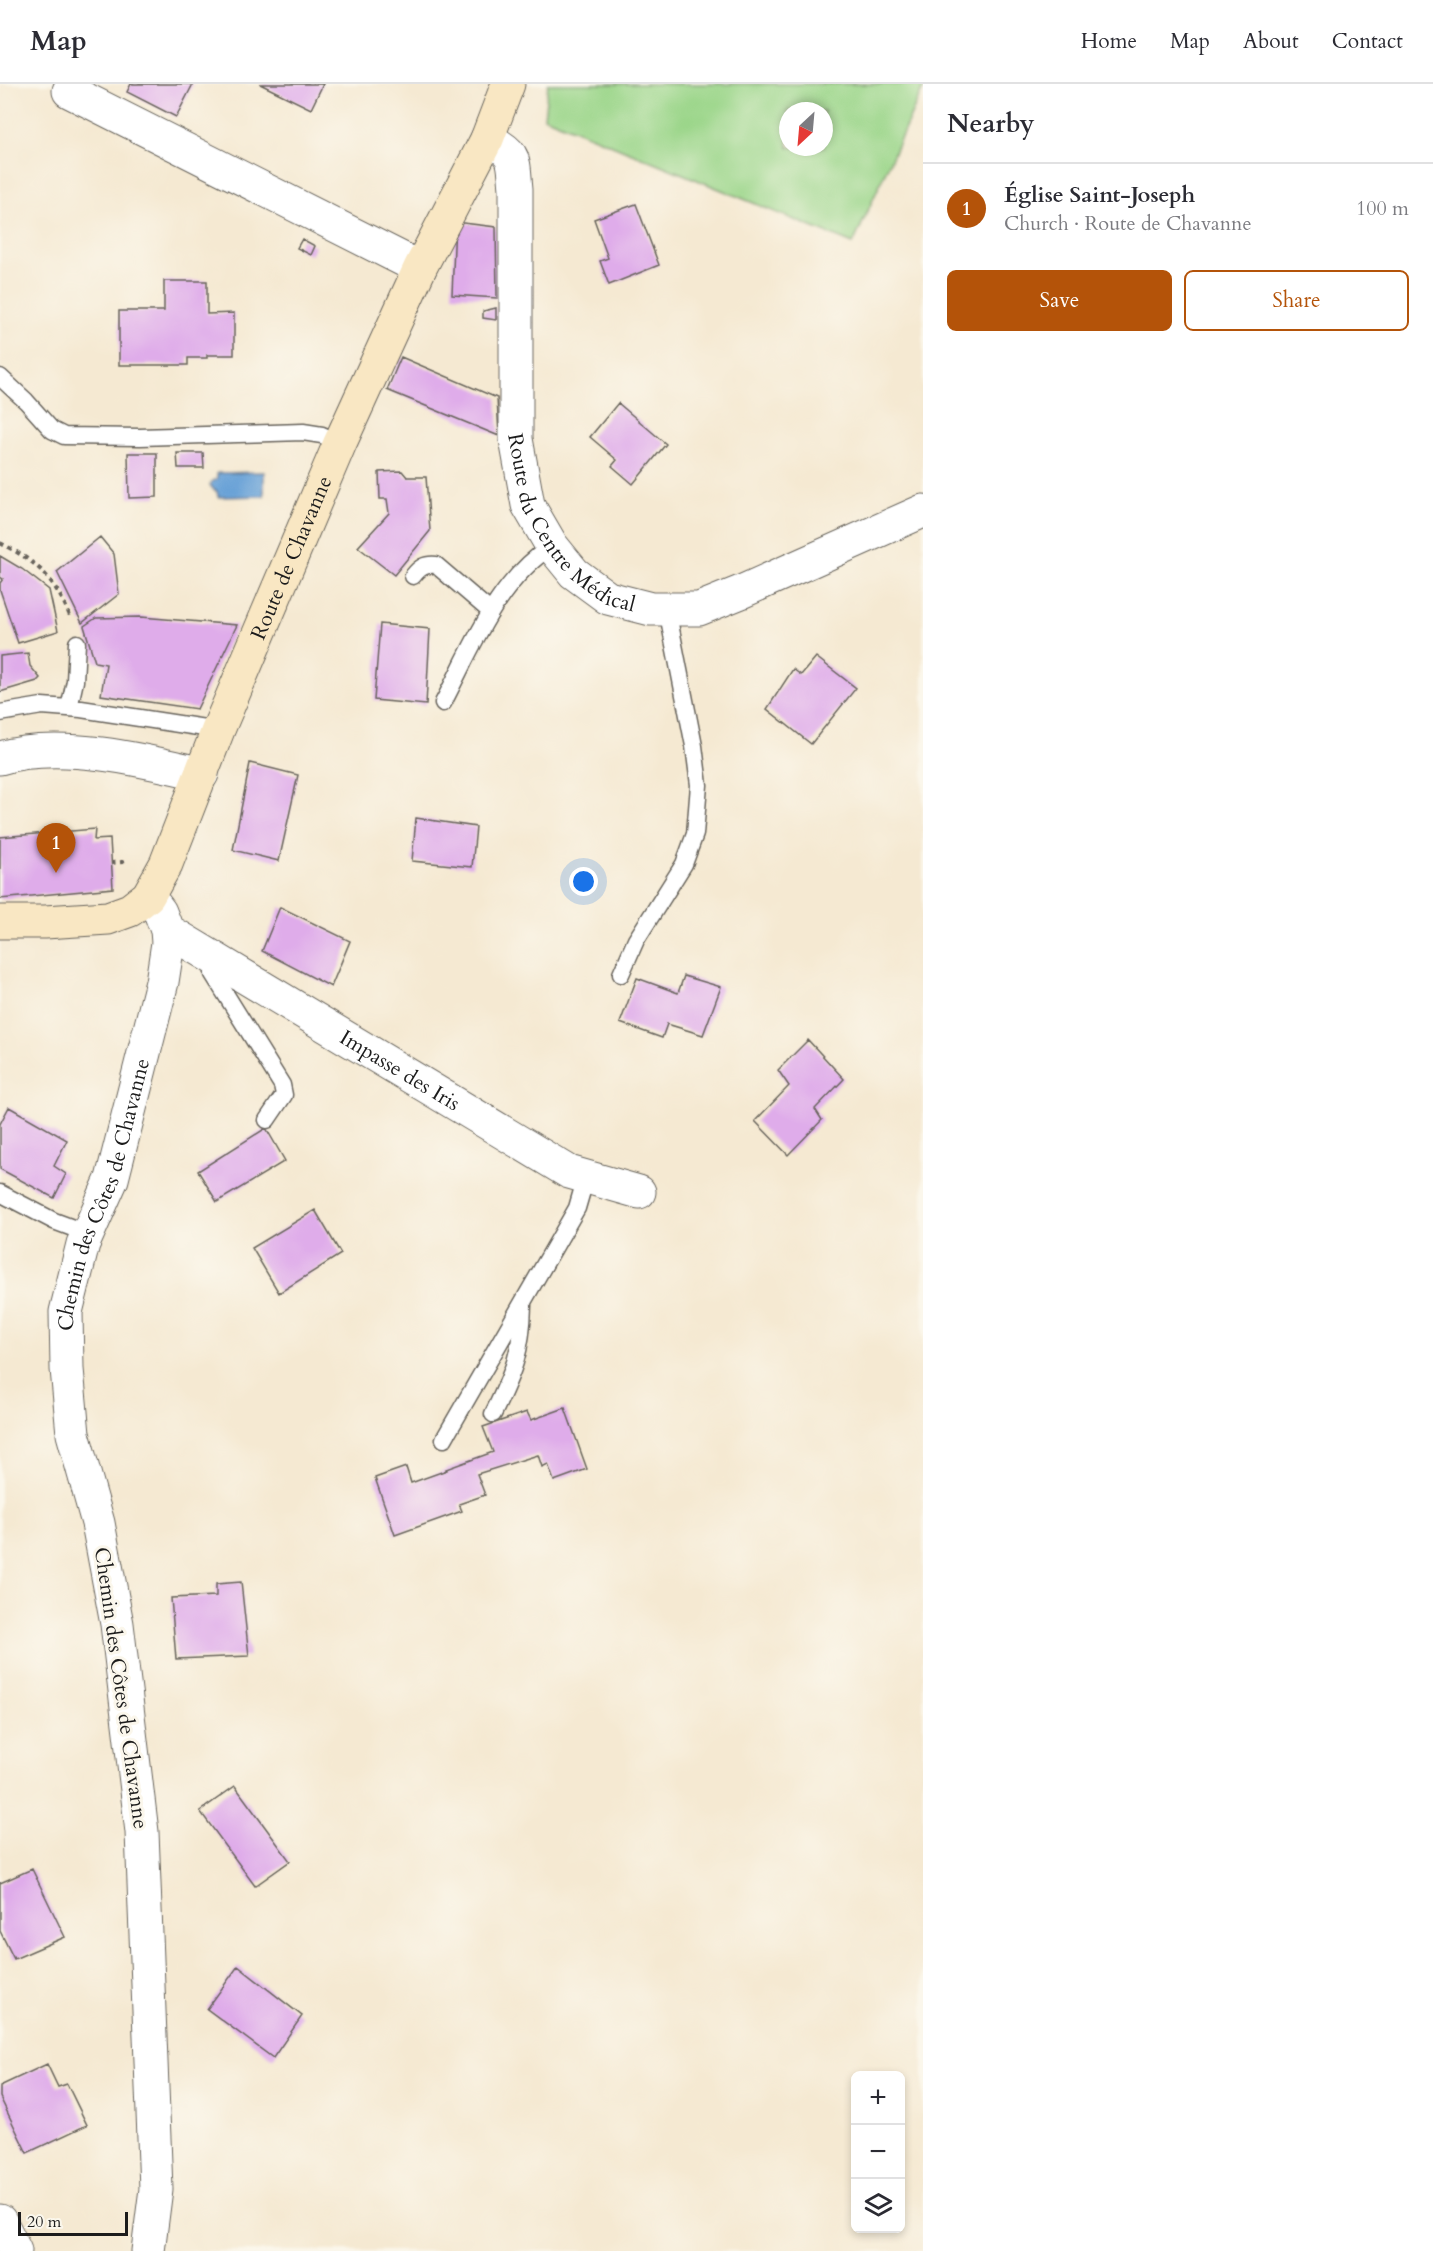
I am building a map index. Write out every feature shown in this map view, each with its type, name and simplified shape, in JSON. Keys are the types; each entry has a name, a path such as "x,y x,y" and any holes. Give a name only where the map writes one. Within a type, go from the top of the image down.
{"main road":[{"name":"Route de Chavanne","path":"0,922 108,918 130,910 148,896 166,864 218,730 340,443 420,268 487,139 508,84"}],"street":[{"path":"69,91 420,268"},
{"name":"Route du Centre Médical","path":"487,139 502,146 512,156 516,189 516,439 528,505 552,546 574,573 608,598 651,609 699,609 923,511"},
{"path":"0,758 20,752 95,753 148,761 202,774"},
{"name":"Chemin des Côtes de Chavanne","path":"148,896 160,912 167,930 168,943 162,982 115,1167 83,1244 66,1312 67,1369 73,1434 98,1524 117,1624 142,1832 156,2189 148,2251"},
{"name":"Impasse des Iris","path":"167,930 549,1161 569,1172 639,1192"},
{"path":"0,2221 15,2251"}],"lane":[{"path":"0,377 52,430 64,436 140,437 303,432 322,435 340,443"},
{"path":"443,703 491,612 512,582 537,555 552,546"},
{"path":"413,576 427,564 436,565 491,612"},
{"path":"621,974 636,940 684,864 695,834 699,785 694,746 667,609"},
{"path":"69,708 75,681 77,644"},
{"path":"0,713 42,706 69,708 218,730"},
{"path":"214,959 213,974 282,1085 284,1095 267,1120"},
{"path":"444,1439 577,1208 586,1177"},
{"path":"0,1192 54,1221 89,1234"},
{"path":"492,1414 516,1365 521,1340 523,1302"}],"path":[{"path":"0,543 35,564 53,582 71,619 77,644"},
{"path":"111,863 123,862 128,853"}],"green space":[{"path":"548,84 923,84 853,244 544,117"}],"water":[{"path":"264,472 264,496 218,497 217,491 210,485 217,479 217,473"}],"building":[{"path":"131,84 193,84 176,117 127,92"},
{"path":"260,84 323,84 311,109"},
{"path":"636,204 659,265 609,285 600,261 608,258 594,219"},
{"path":"455,222 496,227 497,298 452,295"},
{"path":"302,239 315,246 311,255 297,248"},
{"path":"164,281 207,281 207,314 234,313 234,355 188,358 188,365 119,365 119,311 164,311"},
{"path":"496,308 496,320 483,318 483,311"},
{"path":"401,357 497,398 499,436 387,390"},
{"path":"618,403 666,444 633,484 612,466 617,460 590,437"},
{"path":"128,453 157,453 157,497 129,498"},
{"path":"177,453 203,453 204,468 178,468"},
{"path":"402,471 407,477 426,477 430,531 394,575 358,547 389,513 387,499 380,499 379,472"},
{"path":"100,537 114,554 119,594 82,623 57,572"},
{"path":"0,556 22,569 49,590 58,631 18,643 0,590 0,583 3,579 0,577"},
{"path":"141,617 237,625 197,709 101,695 106,664 95,662 84,626 96,618"},
{"path":"380,624 430,629 426,705 374,700"},
{"path":"28,653 30,666 40,678 37,681 0,692 0,656"},
{"path":"816,657 856,688 811,744 767,709 793,669 801,675"},
{"path":"250,763 298,775 279,861 233,850"},
{"path":"416,818 476,827 472,867 412,861"},
{"path":"95,829 94,840 110,839 113,888 0,899 0,837"},
{"path":"280,907 350,941 331,987 262,951"},
{"path":"684,976 721,987 703,1035 667,1024 662,1038 620,1023 637,978 678,993"},
{"path":"808,1040 844,1079 815,1109 822,1120 788,1155 755,1121 789,1086 778,1070"},
{"path":"9,1107 67,1140 54,1166 66,1174 54,1198 0,1169 0,1124"},
{"path":"266,1128 285,1161 217,1202 198,1171"},
{"path":"315,1210 341,1254 279,1293 252,1248"},
{"path":"565,1408 587,1469 554,1481 548,1464 542,1467 538,1455 477,1474 485,1495 459,1504 462,1511 395,1535 375,1478 406,1467 411,1483 447,1470 493,1452 483,1427 527,1412 531,1420"},
{"path":"241,1582 249,1656 176,1659 171,1598 216,1596 216,1584"},
{"path":"235,1786 290,1861 255,1886 200,1811"},
{"path":"32,1869 65,1937 14,1959 0,1931 0,1883"},
{"path":"238,1966 302,2016 273,2058 207,2009"},
{"path":"47,2064 58,2087 67,2084 87,2125 27,2153 0,2097 0,2086"}],"place":[{"name":"Église Saint-Joseph","path":"56,873"}]}
